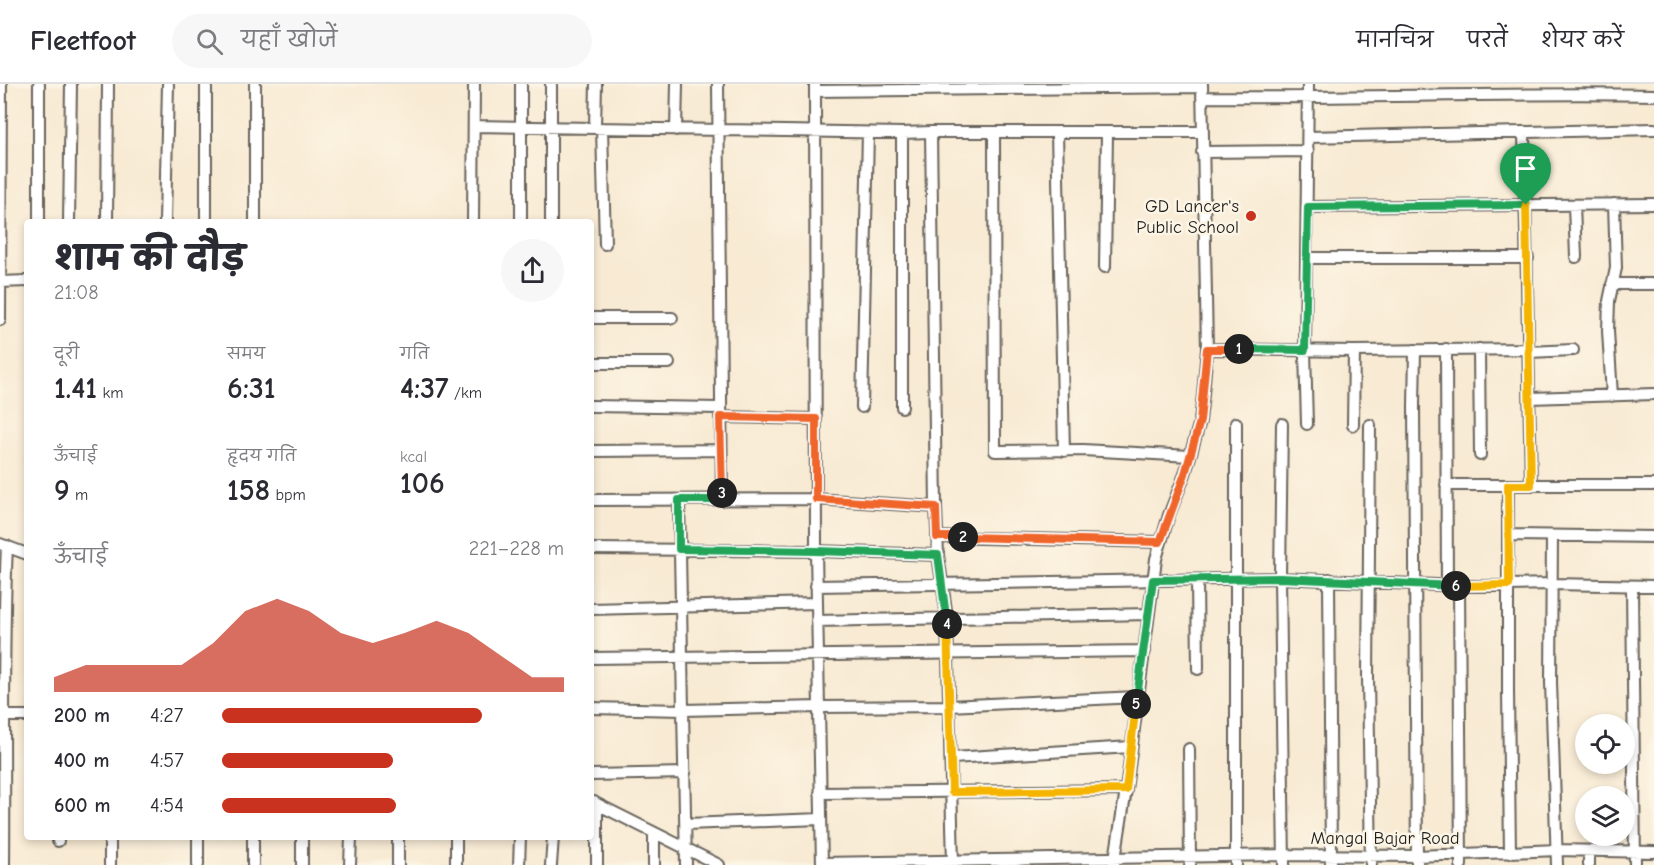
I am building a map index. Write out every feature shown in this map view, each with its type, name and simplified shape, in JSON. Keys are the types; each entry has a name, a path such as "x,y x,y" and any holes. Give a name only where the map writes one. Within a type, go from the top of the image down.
{"street":[{"path":"0,320 1,84"},
{"path":"39,84 39,219"},
{"path":"69,219 71,84"},
{"path":"107,219 108,84"},
{"path":"165,219 168,84"},
{"path":"206,84 206,219"},
{"path":"255,84 255,219"},
{"path":"473,219 474,84"},
{"path":"520,219 521,84"},
{"path":"551,84 551,219"},
{"path":"596,84 605,243"},
{"path":"676,130 677,84"},
{"path":"718,84 722,500"},
{"path":"1307,424 1305,350 1308,84"},
{"path":"822,864 816,603 815,87 1202,89 1308,99 1554,93 1654,95"},
{"path":"1115,862 1160,542 1200,421 1207,349 1202,89"},
{"path":"475,126 868,133 1202,132"},
{"path":"1308,137 1654,129"},
{"path":"931,132 936,507 938,555 947,617 953,862"},
{"path":"994,132 995,451 1118,452 1190,456"},
{"path":"1057,132 1064,451"},
{"path":"1524,132 1531,485"},
{"path":"862,407 868,133"},
{"path":"902,133 902,407"},
{"path":"1105,267 1107,133"},
{"path":"1202,152 1308,151"},
{"path":"1612,396 1608,331 1612,284 1616,268 1614,204"},
{"path":"1308,207 1654,204"},
{"path":"1575,205 1576,257"},
{"path":"1307,258 1528,258"},
{"path":"0,282 24,281"},
{"path":"1612,284 1654,284"},
{"path":"594,318 672,318"},
{"path":"1207,349 1574,350"},
{"path":"1479,349 1480,455"},
{"path":"1415,350 1417,861"},
{"path":"1446,350 1448,585"},
{"path":"1353,425 1354,351"},
{"path":"594,363 669,363"},
{"path":"1530,398 1654,394"},
{"path":"594,406 816,419"},
{"path":"1236,423 1236,860"},
{"path":"1282,424 1280,578 1284,860"},
{"path":"1370,425 1368,678 1371,860"},
{"path":"594,451 721,450"},
{"path":"1446,485 1654,485"},
{"path":"1508,485 1510,853"},
{"path":"594,500 816,499 936,507"},
{"path":"679,500 686,865"},
{"path":"1509,535 1654,537"},
{"path":"1552,536 1551,682 1557,865"},
{"path":"937,537 1160,542"},
{"path":"4,865 3,545 24,553"},
{"path":"594,549 816,551 938,555"},
{"path":"816,586 942,582 1280,578 1459,586 1552,584 1654,586"},
{"path":"1329,579 1330,860"},
{"path":"1197,580 1198,669"},
{"path":"1459,586 1461,860"},
{"path":"1632,586 1635,865"},
{"path":"594,609 816,603"},
{"path":"817,621 1149,614"},
{"path":"594,658 1145,651"},
{"path":"594,708 683,710 819,706 949,706 1137,697"},
{"path":"2,716 24,716"},
{"path":"952,758 1131,747"},
{"path":"1189,749 1190,861"},
{"path":"594,775 685,773"},
{"path":"820,794 1126,790"},
{"path":"594,802 719,865"},
{"path":"594,802 597,865"},
{"path":"686,825 821,819"},
{"path":"654,833 654,865"},
{"path":"110,840 110,865"},
{"path":"198,840 198,865"},
{"path":"253,840 253,865"},
{"path":"302,840 302,865"},
{"path":"350,865 351,840"},
{"path":"398,840 398,865"},
{"path":"456,840 456,865"},
{"path":"519,865 520,840"},
{"path":"551,865 553,840"},
{"name":"Mangal Bajar Road","path":"822,864 1236,860 1417,861 1461,860 1493,853 1557,850 1654,852"},
{"path":"1589,851 1589,865"},
{"path":"1493,853 1493,865"}],"place":[{"name":"GD Lancer's Public School","path":"1251,216"}],"route":[{"path":"1526,205 1531,485 1508,485 1509,585 1459,586 1280,578 1153,580 1126,790 952,792 947,617 938,555 679,549 679,500 722,500 720,417 816,419 816,499 936,507 937,537 1160,542 1185,474 1200,421 1207,349 1305,350 1308,207 1526,205"}]}
